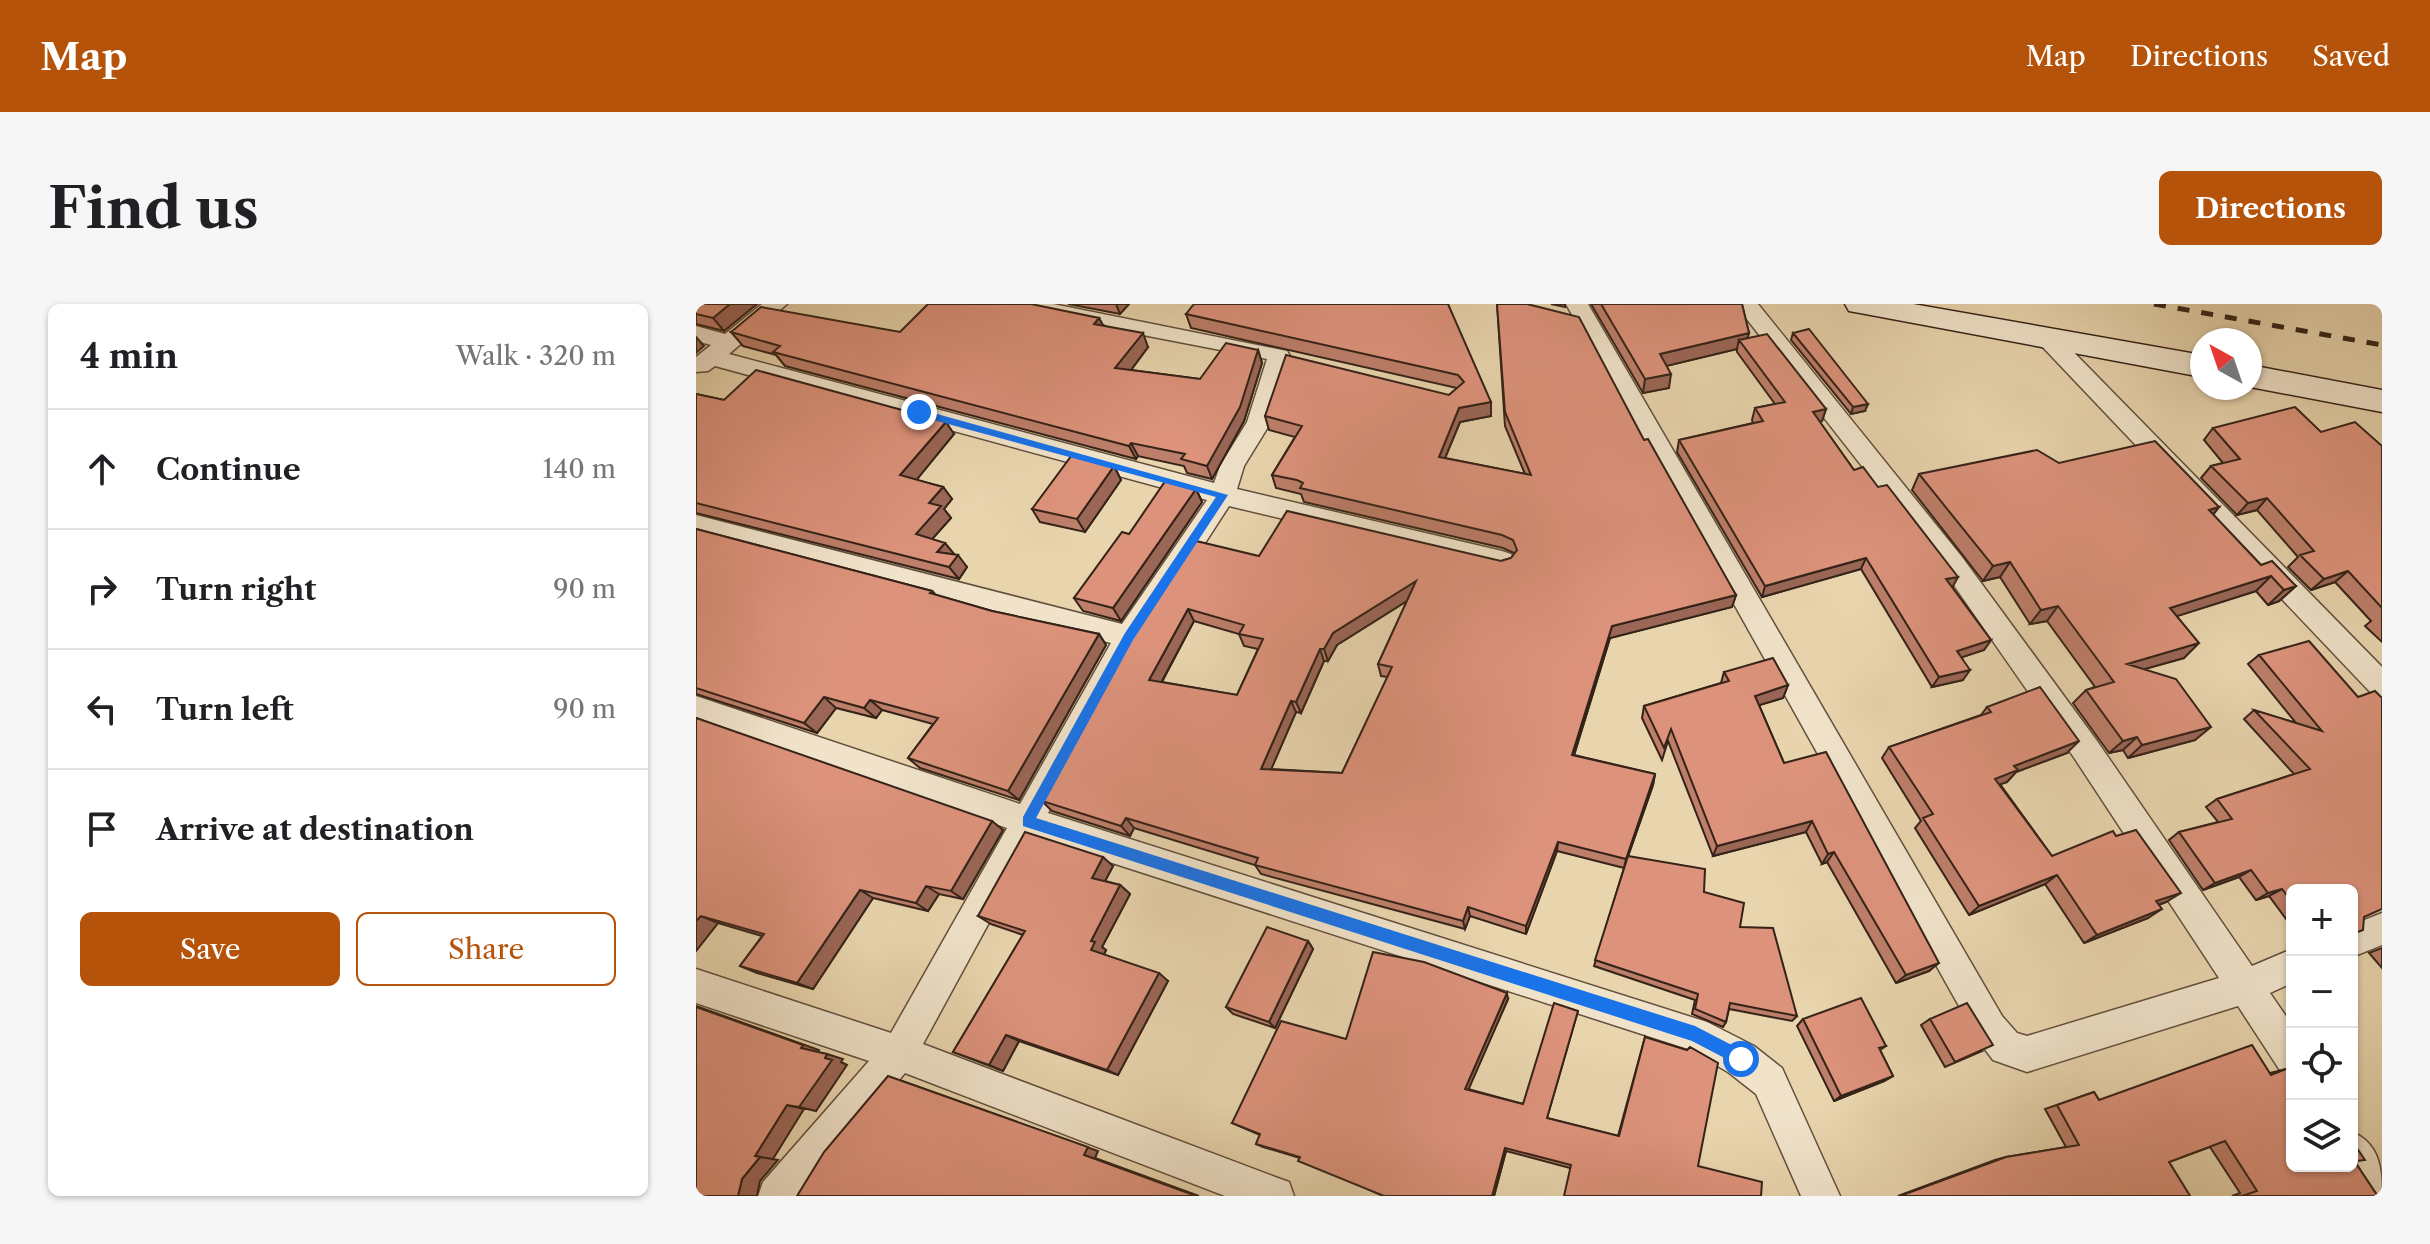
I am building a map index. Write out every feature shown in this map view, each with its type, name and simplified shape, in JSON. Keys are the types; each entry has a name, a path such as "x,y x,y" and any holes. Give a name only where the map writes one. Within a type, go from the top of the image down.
{"street":[{"path":"712,357 776,304"},
{"path":"777,1196 899,1053 1129,637 1223,495 1232,466 1293,360 1019,304"},
{"path":"1746,304 1953,564 2247,985 2286,1047"},
{"path":"1860,304 2190,364"},
{"path":"1576,315 1975,1001 2006,1047 2027,1054 2247,985 2286,969"},
{"path":"696,333 712,357 1223,495 1502,561"},
{"path":"2044,335 2382,686"},
{"path":"2262,378 2382,401"},
{"path":"696,525 1129,637"},
{"path":"696,708 1027,821 1695,1034 1741,1059 1769,1081 1821,1196"},
{"path":"2358,939 2382,929"},
{"path":"696,986 899,1053 1275,1196"},
{"path":"2358,1160 2381,1196"}],"building":[{"path":"696,304 730,304 713,318 696,314"},
{"path":"928,304 1031,304 1099,318 1094,324 1143,333 1115,368 1200,379 1226,343 1258,350 1240,407 1207,466 1181,459 1185,454 1131,443 1129,446 773,352 780,346 731,332 761,307 900,332"},
{"path":"1194,304 1448,304 1491,402 1459,408 1439,457 1531,475 1505,412 1497,304 1527,304 1579,317 1644,440 1648,439 1736,595 1612,626 1572,755 1655,774 1626,859 1558,842 1526,926 1468,907 1463,921 1255,865 1258,858 1126,818 1121,826 1042,801 1134,634 1196,541 1259,556 1287,511 1501,561 1511,558 1517,550 1513,540 1502,535 1300,488 1303,483 1297,480 1272,475 1302,426 1265,416 1286,355 1449,395 1464,382 1458,375 1186,314","holes":["1416,581 1378,664 1392,667 1342,773 1261,769 1291,701 1296,702 1320,649 1324,649 1333,633","1188,609 1244,625 1239,634 1263,639 1237,695 1149,680"]},
{"path":"1601,304 1742,304 1749,333 1660,354 1671,374 1645,379"},
{"path":"1809,329 1868,404 1853,407 1793,333"},
{"path":"1767,334 1826,409 1813,412 1854,470 1863,467 1878,487 1887,485 1958,577 1946,579 1991,640 1957,651 1970,670 1939,677 1866,558 1765,586 1679,440 1763,421 1755,408 1785,402 1739,340"},
{"path":"756,370 946,422 900,475 943,487 929,503 941,506 916,534 945,543 937,552 958,555 949,567 696,503 696,394 724,400"},
{"path":"2295,407 2321,432 2355,422 2382,446 2382,608 2348,571 2324,579 2300,555 2314,551 2267,498 2248,503 2211,466 2240,459 2213,428"},
{"path":"2155,441 2219,507 2209,510 2261,565 2272,561 2296,586 2284,590 2271,576 2170,608 2199,643 2127,664 2176,679 2211,727 2142,745 2137,737 2123,741 2086,690 2114,682 2058,606 2041,610 2010,562 1993,566 1919,474 2037,450 2059,463"},
{"path":"1072,455 1114,466 1077,519 1032,509"},
{"path":"1166,480 1196,489 1113,608 1074,598 1122,532 1129,534"},
{"path":"696,529 932,591 930,593 992,611 1099,634 1008,791 908,758 938,718 870,700 864,708 824,697 804,723 696,688"},
{"path":"2309,641 2358,697 2375,691 2382,698 2382,909 2364,917 2363,930 2358,932 2358,884 2286,884 2286,894 2282,889 2268,893 2251,870 2215,883 2179,832 2232,819 2217,799 2310,769 2254,710 2322,731 2259,655"},
{"path":"1773,658 1788,685 1755,696 1784,763 1826,752 1939,963 1906,975 1834,852 1828,854 1812,821 1717,846 1671,729 1664,748 1644,706 1729,681 1724,672"},
{"path":"2040,687 2079,741 2014,766 2018,770 1995,779 2052,856 2113,831 2116,836 2136,830 2181,893 2156,901 2162,909 2097,935 2057,875 1979,906 1923,818 1933,814 1889,747 1991,712 1987,707"},
{"path":"696,718 992,821 951,891 926,886 916,903 860,890 797,983 740,966 764,934 701,916 696,921"},
{"path":"1025,832 1103,857 1092,878 1120,885 1091,941 1095,942 1091,950 1159,973 1107,1070 1006,1035 989,1065 953,1052 1025,931 978,916"},
{"path":"1628,856 1705,869 1704,892 1744,903 1740,927 1773,928 1797,1016 1730,1003 1726,1022 1695,1009 1698,994 1595,960"},
{"path":"1267,927 1308,941 1269,1022 1226,1007"},
{"path":"1373,952 1424,962 1507,993 1465,1089 1523,1104 1554,1003 1578,1011 1547,1118 1619,1136 1645,1037 1687,1050 1690,1047 1718,1063 1698,1166 1762,1182 1761,1196 1564,1196 1571,1165 1505,1148 1492,1196 1384,1196 1298,1161 1300,1157 1256,1144 1260,1134 1232,1123 1281,1021 1346,1039"},
{"path":"1861,998 1886,1046 1879,1048 1893,1076 1841,1096 1803,1019"},
{"path":"1967,1003 1993,1045 1955,1062 1930,1019"},
{"path":"696,1007 803,1045 801,1048 827,1054 825,1058 832,1060 799,1107 787,1105 755,1156 760,1157 742,1179 738,1196 696,1196"},
{"path":"2252,1045 2271,1075 2286,1069 2286,1172 2358,1172 2358,1166 2377,1195 2382,1196 2242,1196 2257,1191 2225,1141 2169,1162 2190,1196 1900,1196 2006,1157 2079,1145 2057,1105 2094,1092 2099,1100"},
{"path":"888,1076 1088,1147 1084,1155 1196,1196 797,1196 824,1152"}],"railway":[{"path":"2154,304 2382,345"}],"route":[{"path":"919,412 1223,495 1129,637 1027,821 1695,1034 1741,1059"}]}
